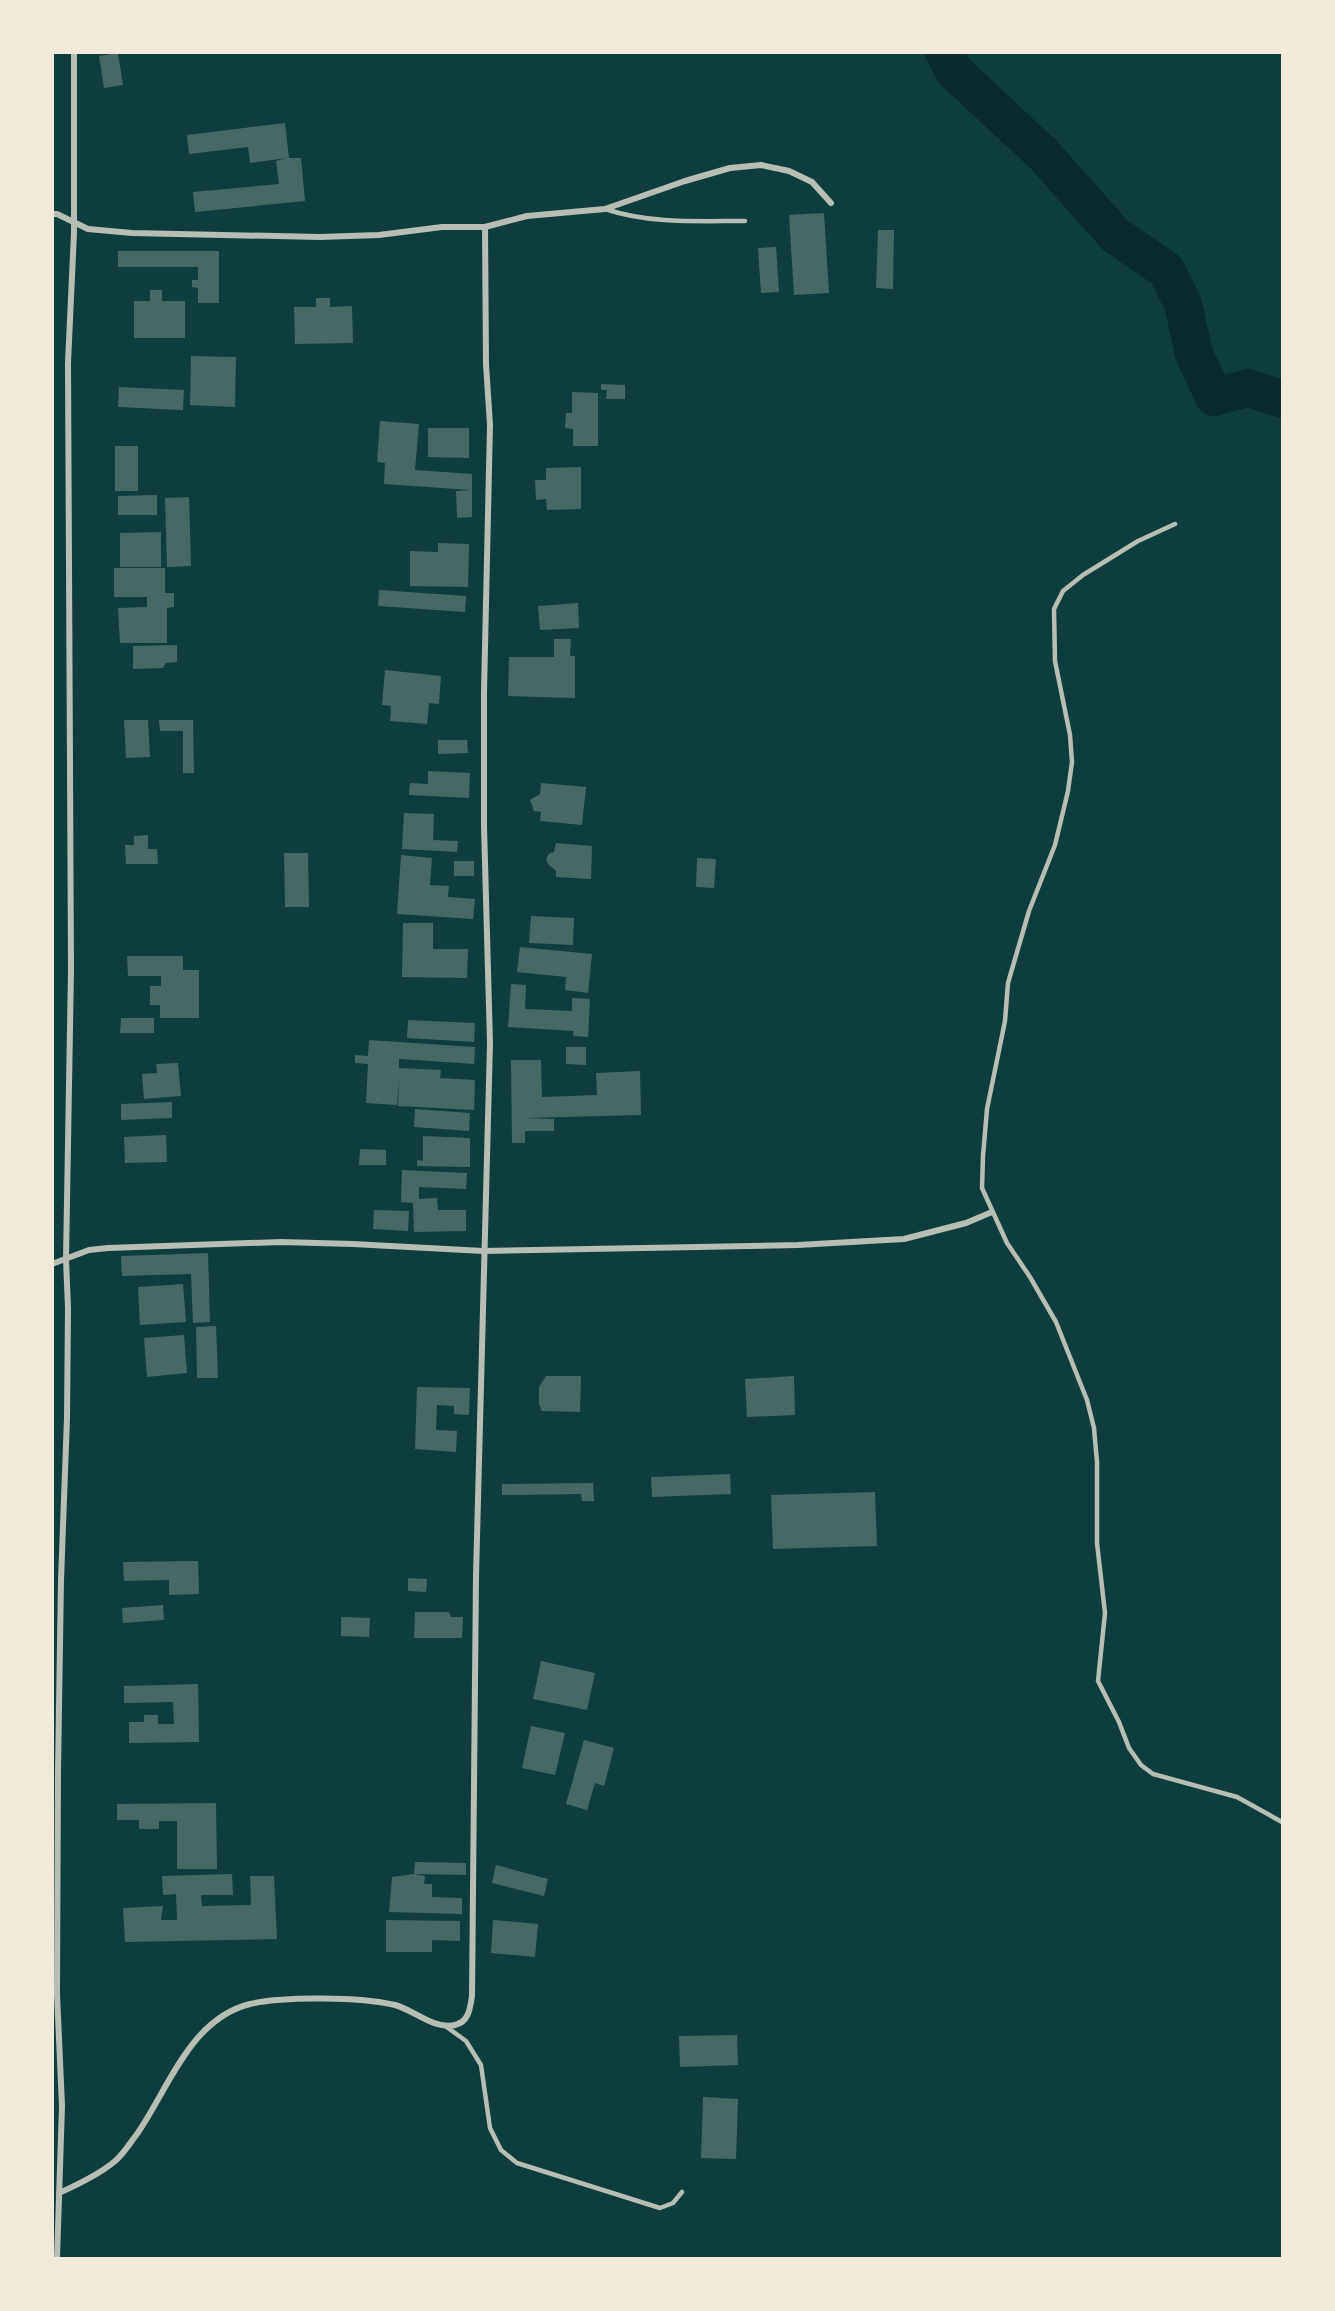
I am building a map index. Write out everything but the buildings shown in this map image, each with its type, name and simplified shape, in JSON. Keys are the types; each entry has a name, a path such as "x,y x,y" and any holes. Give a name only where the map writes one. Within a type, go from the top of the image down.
{"street":[{"path":"57,2259 62,2106 57,1994 58,1770 61,1580 67,1418 66,1260 71,970 68,363 73,221 74,52"},
{"path":"52,214 88,229 132,233 343,237 378,235 442,227 485,227 527,216 605,209 730,168 761,165 789,171 812,183 831,203"},
{"path":"59,2193 115,2162 143,2125 179,2062 215,2019 232,2010 268,2001 370,2001 407,2009 444,2025 454,2025 463,2021 468,2015 472,1996 476,1611 481,1455 483,1251 490,1043 484,814 484,692 490,425 486,364 485,227"},
{"path":"52,1264 88,1251 108,1248 281,1242 483,1251 798,1245 904,1239 966,1223 992,1212"}],"lane":[{"path":"605,209 622,215 671,221 745,221"},
{"path":"1175,524 1138,541 1083,575 1063,591 1054,609 1055,661 1070,735 1072,762 1068,791 1055,845 1029,911 1008,982 1005,1021 987,1109 982,1156 982,1188 1007,1243 1056,1322 1075,1366 1094,1428 1097,1462 1097,1543 1105,1613 1098,1681 1130,1748 1141,1765 1153,1774 1237,1797 1282,1822"},
{"path":"444,2025 466,2042 481,2065 490,2128 501,2150 517,2163 660,2208 673,2203 682,2192"}],"waterway":[{"path":"944,52 954,71 1044,155 1115,235 1166,270 1183,304 1194,354 1214,397 1248,388 1282,399"}]}
